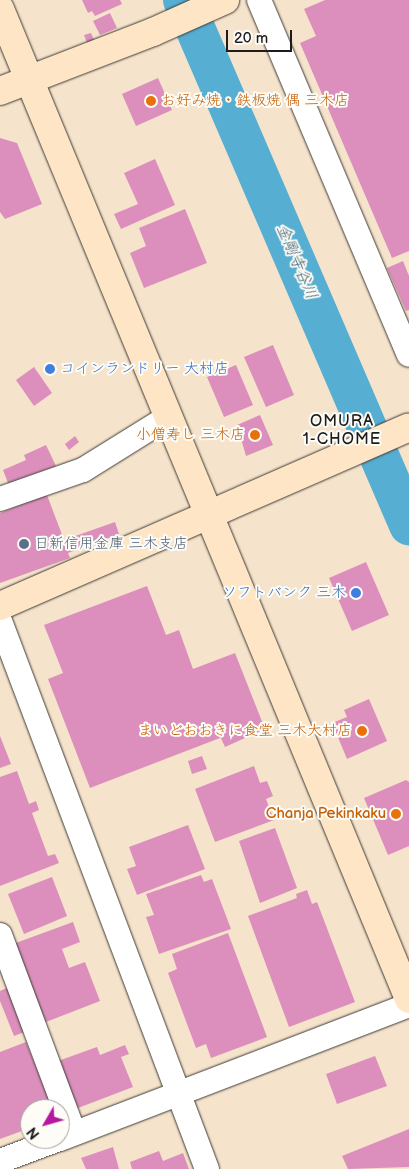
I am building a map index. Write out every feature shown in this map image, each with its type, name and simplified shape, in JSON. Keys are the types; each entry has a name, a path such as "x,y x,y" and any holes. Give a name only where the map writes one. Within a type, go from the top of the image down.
{"street":[{"path":"0,91 153,32 225,0"},
{"path":"259,0 409,355"},
{"path":"0,9 31,78 168,417 409,999"},
{"path":"0,499 83,470 168,417"},
{"path":"0,606 409,427"},
{"path":"0,621 207,1169"},
{"path":"0,935 52,1099"},
{"path":"70,1135 409,1005"},
{"path":"0,1161 32,1149"}],"building":[{"path":"82,0 120,0 122,4 95,16 92,11 88,13"},
{"path":"325,0 409,0 409,251 392,258 300,43 316,36 304,9"},
{"path":"110,13 117,28 100,35 93,21"},
{"path":"91,33 94,40 87,43 84,35"},
{"path":"158,78 172,110 136,126 122,94"},
{"path":"0,138 17,143 42,204 5,219 0,212"},
{"path":"155,159 175,205 121,229 114,214 138,204 124,173"},
{"path":"185,209 207,263 144,288 130,253 146,246 139,228"},
{"path":"403,261 409,276 409,310 406,311 387,268"},
{"path":"273,345 294,395 266,407 244,357"},
{"path":"236,365 253,405 224,417 207,377"},
{"path":"34,367 52,393 34,406 16,380"},
{"path":"260,415 273,445 246,456 237,425"},
{"path":"75,436 79,442 69,450 65,444"},
{"path":"46,445 56,466 8,483 3,470 26,460 24,455"},
{"path":"47,495 64,540 115,522 119,534 68,553 70,558 0,583 0,513"},
{"path":"366,562 389,615 352,631 329,578"},
{"path":"147,586 166,635 179,630 193,669 235,653 265,729 225,747 215,725 220,738 90,788 48,679 63,673 44,625"},
{"path":"369,699 387,741 347,759 332,723 347,717 344,710"},
{"path":"0,736 11,764 0,768"},
{"path":"202,756 207,769 192,774 188,761"},
{"path":"254,766 260,783 267,781 273,796 266,799 274,820 215,842 195,789"},
{"path":"17,771 29,804 36,801 39,810 32,813 48,856 55,854 59,863 0,886 0,777"},
{"path":"406,780 409,782 409,846 388,855 364,798"},
{"path":"188,825 205,869 137,895 127,869 136,866 129,847"},
{"path":"275,828 297,888 260,903 239,841"},
{"path":"201,875 204,882 212,879 231,929 159,954 146,917 154,915 146,894"},
{"path":"52,877 67,916 24,934 8,894"},
{"path":"307,890 312,904 317,902 355,1002 289,1027 248,916 297,898 296,894"},
{"path":"73,922 80,942 62,949 69,968 85,962 100,1001 46,1022 13,944"},
{"path":"228,933 267,1037 211,1058 206,1044 196,1048 168,973 177,969 172,954"},
{"path":"9,987 27,1031 14,1036 0,1001 0,991"},
{"path":"26,1042 49,1099 20,1099 20,1132 0,1139 0,1052"},
{"path":"125,1045 129,1054 121,1057 133,1087 78,1108 58,1061 97,1047 100,1055"},
{"path":"375,1056 387,1086 337,1104 326,1074"},
{"path":"409,1129 409,1167 348,1169 342,1156"},
{"path":"113,1147 119,1169 86,1169 81,1158"},
{"path":"159,1151 163,1161 183,1153 189,1169 132,1169 130,1162"}],"waterway":[{"name":"金剛寺谷川","path":"183,0 409,525"}],"place":[{"name":"お好み焼・鉄板焼 偶 三木店","path":"151,101"},
{"name":"コインランドリー 大村店","path":"50,369"},
{"name":"小僧寿し 三木店","path":"255,435"},
{"name":"日新信用金庫 三木支店","path":"24,544"},
{"name":"ソフトバンク 三木","path":"356,593"},
{"name":"まいどおおきに食堂 三木大村店","path":"362,731"},
{"name":"Chanja Pekinkaku","path":"396,814"}],"district":[{"name":"OMURA 1-CHOME","path":"342,431"}]}
